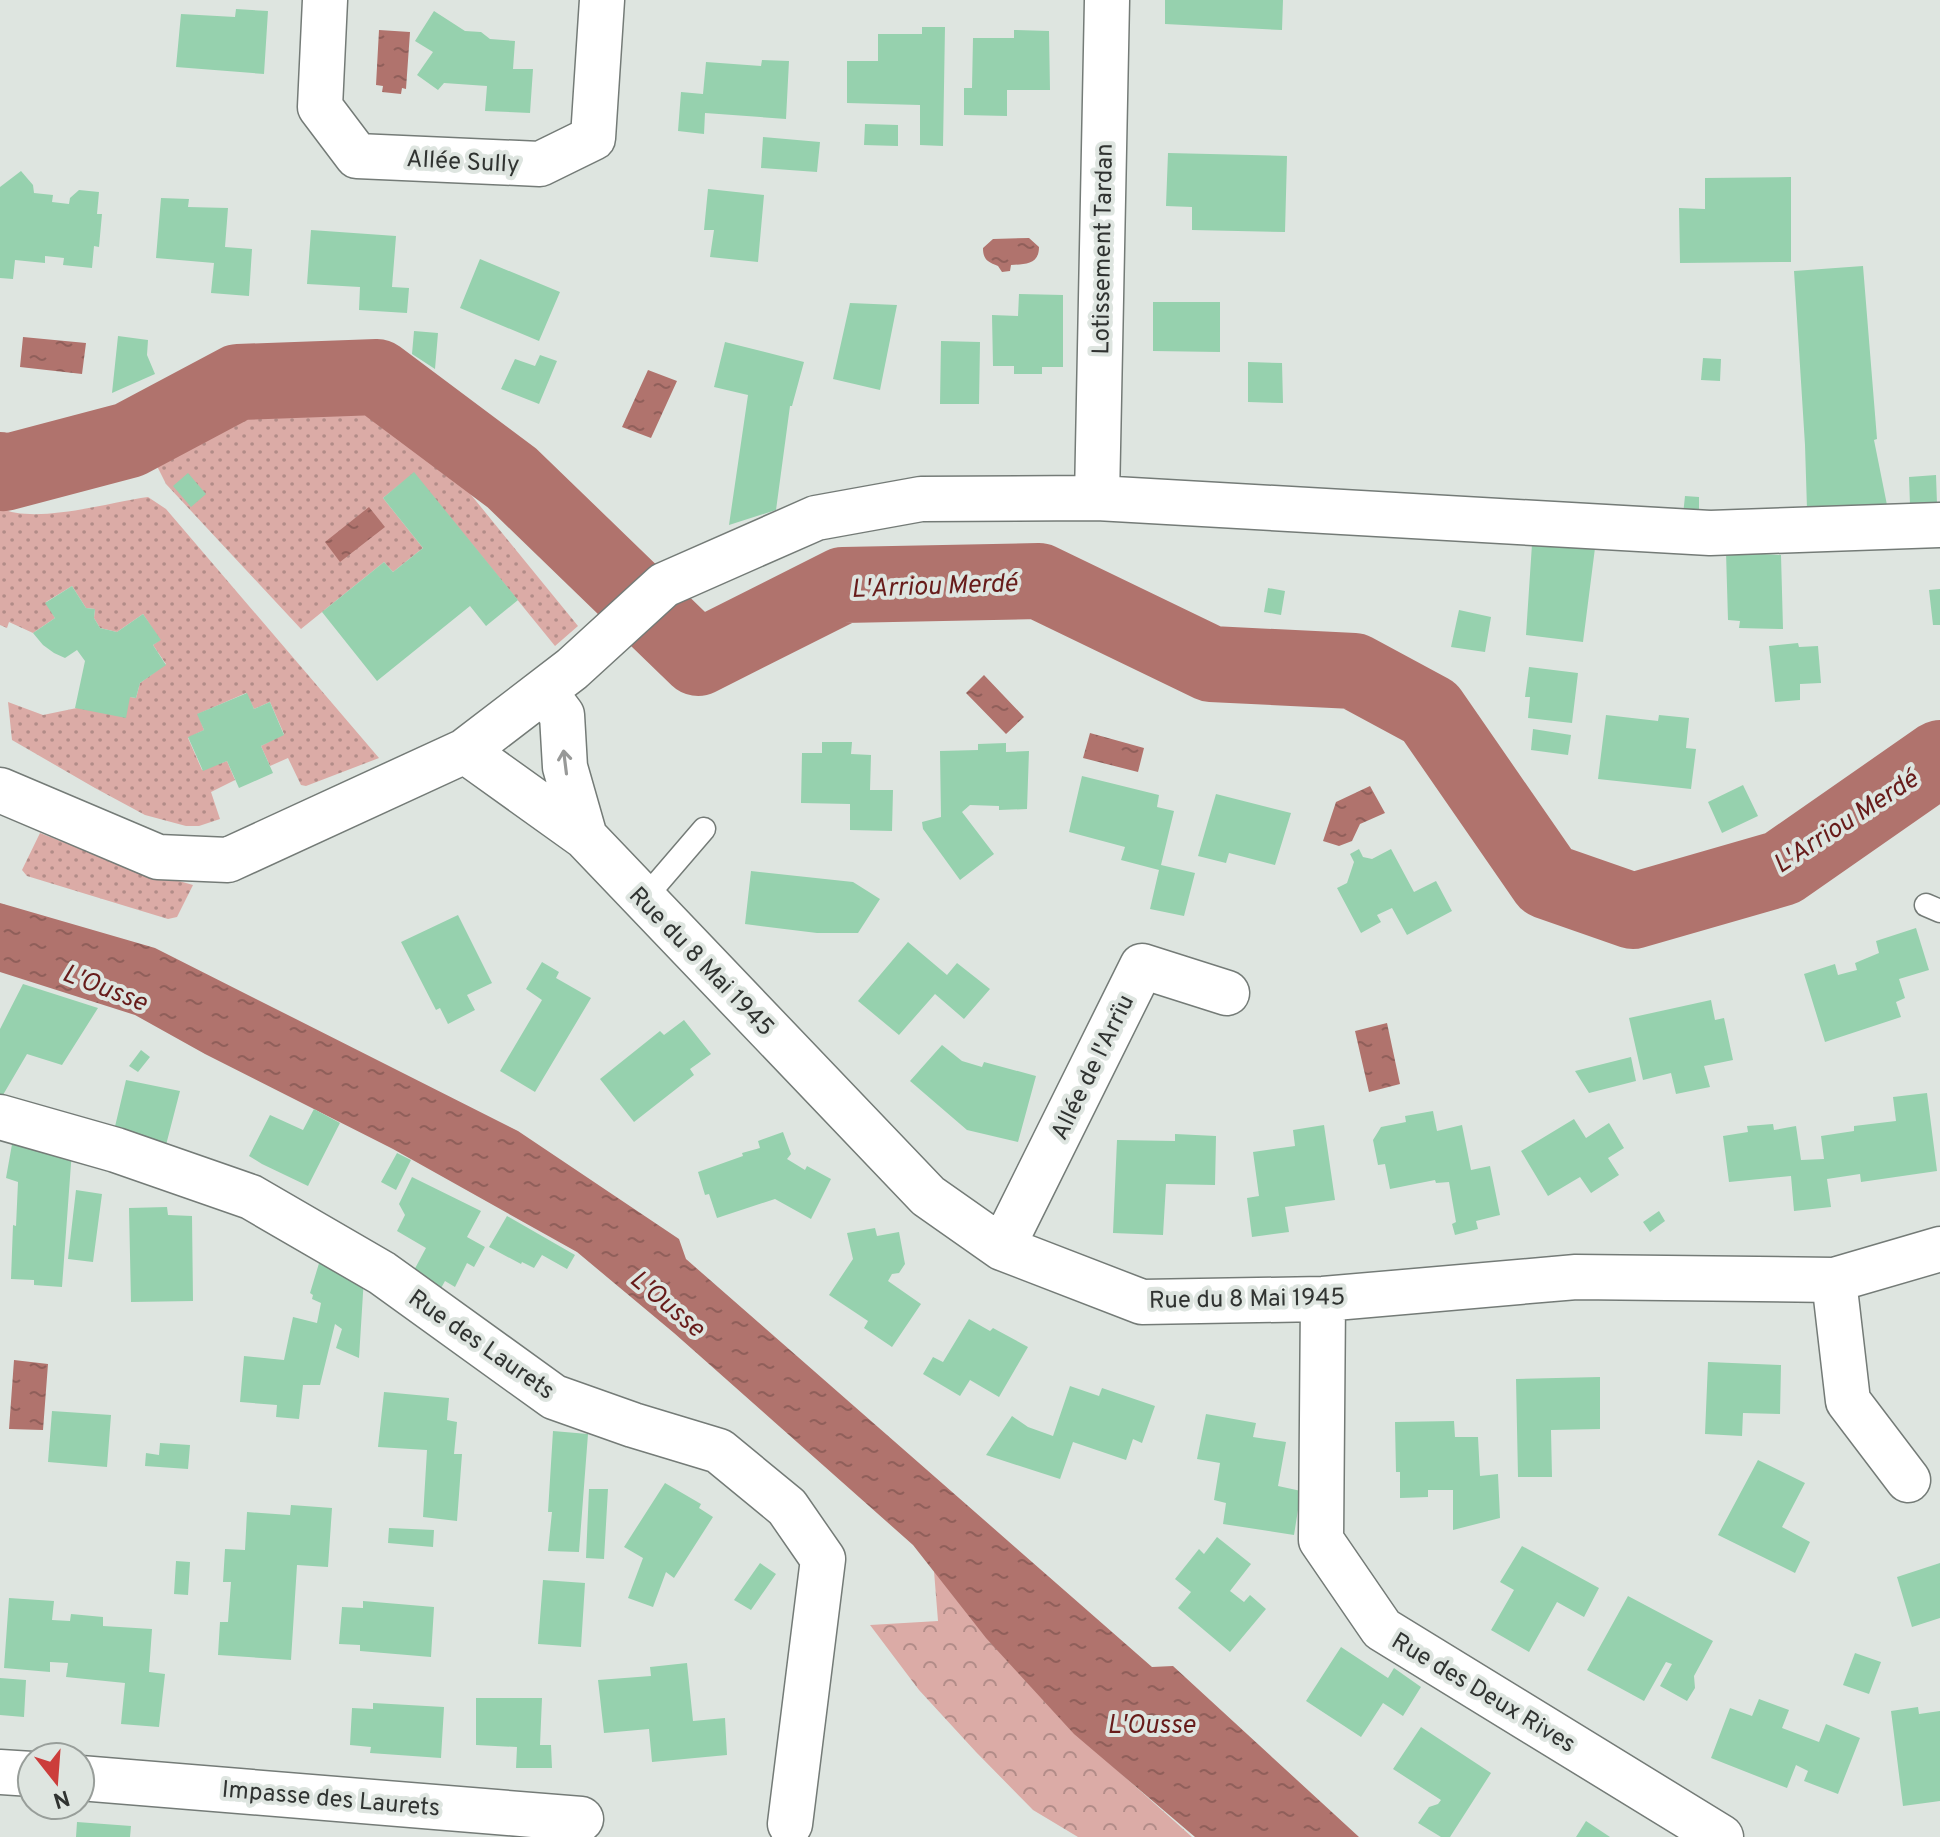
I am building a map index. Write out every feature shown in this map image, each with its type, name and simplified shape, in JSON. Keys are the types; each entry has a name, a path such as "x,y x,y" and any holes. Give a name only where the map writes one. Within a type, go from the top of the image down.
{"street":[{"name":"Allée Sully","path":"325,0 320,107 357,156 540,164 593,138 602,0"},
{"name":"Lotissement Tardan","path":"1097,498 1107,0"},
{"path":"0,790 158,857 228,860 465,751 572,669 664,585 816,518 921,499 1097,498 1710,533 1940,525"},
{"name":"Rue du 8 Mai 1945","path":"544,691 562,715 565,767 585,837"},
{"name":"Rue du 8 Mai 1945","path":"465,751 585,837 928,1196 1002,1248 1142,1302 1323,1299 1576,1277 1834,1280 1940,1249"},
{"name":"Allée de l'Arrïu","path":"1002,1248 1142,966 1227,993"},
{"name":"Rue des Laurets","path":"0,1117 116,1150 251,1197 382,1273 554,1397 719,1451 787,1507 823,1559 790,1824"},
{"path":"1834,1280 1848,1401 1908,1480"},
{"name":"Rue des Deux Rives","path":"1323,1299 1321,1540 1382,1629 1721,1837"},
{"name":"Impasse des Laurets","path":"96,1780 381,1820 581,1819"}],"lane":[{"path":"643,900 704,829"}],"green space":[{"path":"262,404 362,410 432,447 578,626 555,646 414,473 383,498 423,548 393,572 384,562 301,629 166,484 155,462"},
{"path":"148,497 166,509 379,758 306,786 301,785 288,758 270,766 261,746 284,734 270,702 254,709 246,693 198,714 204,730 188,738 202,770 227,761 235,780 211,792 220,819 199,826 186,826 145,815 12,740 8,702 43,715 136,698 140,683 166,664 153,645 160,640 143,614 117,632 100,628 94,618 95,609 86,608 72,586 46,602 55,618 33,633 9,622 7,628 0,625 0,508 15,513 52,513"},
{"path":"40,833 120,864 193,885 177,917 168,919 27,876 22,870"},
{"path":"934,1571 1099,1754 1192,1837 1078,1837 1033,1810 976,1752 919,1690 870,1625 938,1621"}],"water":[{"path":"379,30 410,32 406,89 402,88 401,94 382,92 383,86 376,85"},
{"path":"1029,238 1039,247 1037,257 1030,262 1011,265 1010,271 1002,272 985,258 983,248 993,239"},
{"path":"23,337 86,343 82,374 20,367"},
{"path":"648,370 677,381 651,438 622,427"},
{"path":"369,507 385,527 340,562 325,542"},
{"path":"984,675 1024,717 1006,734 966,693"},
{"path":"1090,733 1144,748 1138,772 1083,758"},
{"path":"1370,786 1385,813 1360,824 1352,841 1339,846 1323,841 1336,802"},
{"name":"L'Ousse","path":"0,903 155,948 518,1131 679,1239 686,1259 1152,1667 1173,1666 1359,1837 1195,1837 1074,1734 986,1638 913,1545 674,1333 577,1252 393,1149 135,1015 0,972"},
{"path":"1387,1023 1400,1084 1369,1092 1355,1031"},
{"path":"14,1360 48,1364 43,1430 9,1429"}],"building":[{"path":"1165,0 1283,0 1282,30 1165,24"},
{"path":"236,9 268,11 264,74 176,67 181,14 235,17"},
{"path":"434,11 465,31 481,32 490,39 515,41 513,69 533,69 530,113 485,111 487,86 444,83 438,90 417,75 433,52 415,41"},
{"path":"922,27 945,27 943,146 920,145 920,105 847,103 847,61 878,61 878,34 922,34"},
{"path":"1014,30 1049,31 1050,90 1007,90 1007,116 964,115 964,88 972,88 973,38 1014,38"},
{"path":"762,60 789,61 786,119 705,113 704,134 678,131 681,92 703,94 706,62 761,66"},
{"path":"865,124 898,125 898,146 864,145"},
{"path":"763,137 820,142 817,172 761,168"},
{"path":"1168,153 1287,156 1285,232 1192,230 1192,207 1166,206"},
{"path":"21,171 33,185 34,193 53,195 52,202 69,204 70,198 79,190 99,192 97,214 102,214 99,247 94,246 92,268 63,265 64,258 45,256 45,263 15,260 13,279 0,278 0,187"},
{"path":"1791,177 1791,262 1680,263 1679,208 1705,209 1705,178"},
{"path":"708,189 764,195 758,262 710,257 714,230 704,230"},
{"path":"161,198 189,199 188,207 228,208 225,247 252,249 249,296 211,293 214,263 156,258"},
{"path":"311,230 396,236 392,287 409,288 407,313 359,310 360,287 307,284"},
{"path":"480,259 560,292 539,341 460,308"},
{"path":"1863,266 1877,439 1874,440 1887,505 1807,509 1794,271"},
{"path":"1019,294 1063,295 1063,367 1042,367 1042,374 1014,374 1014,366 993,366 992,315 1018,316"},
{"path":"1153,302 1220,302 1220,352 1153,351"},
{"path":"850,303 897,305 880,390 833,379"},
{"path":"414,331 438,333 435,369 412,354"},
{"path":"118,336 148,340 147,355 155,374 112,393"},
{"path":"941,341 980,342 979,404 940,404"},
{"path":"725,342 804,362 790,406 776,510 729,525 748,395 714,387"},
{"path":"540,355 557,361 539,404 501,389 515,359 535,366"},
{"path":"1703,358 1721,359 1720,381 1701,380"},
{"path":"1248,362 1282,363 1283,403 1248,402"},
{"path":"414,472 518,600 486,626 470,606 377,681 322,612 384,562 393,572 423,548 383,498"},
{"path":"188,473 206,494 191,507 173,486"},
{"path":"1936,475 1937,504 1910,505 1909,477"},
{"path":"1685,496 1699,497 1699,514 1683,515"},
{"path":"1532,544 1595,548 1583,642 1526,635"},
{"path":"1726,552 1781,555 1783,629 1739,628 1740,621 1728,620"},
{"path":"72,586 86,608 95,609 94,618 100,628 117,632 143,614 161,640 153,645 166,665 140,683 136,698 130,697 126,718 75,708 85,661 77,650 65,658 54,653 33,633 55,618 45,603"},
{"path":"1268,588 1285,591 1281,615 1264,612"},
{"path":"1940,589 1940,625 1933,625 1929,590"},
{"path":"1459,610 1491,617 1485,652 1451,647"},
{"path":"1798,643 1799,647 1818,646 1821,683 1800,684 1800,700 1775,702 1769,646"},
{"path":"1529,667 1578,673 1572,723 1528,718 1530,697 1525,697"},
{"path":"247,693 254,709 270,702 284,735 261,746 273,773 239,788 227,761 203,771 188,737 204,730 197,714"},
{"path":"1606,715 1658,721 1659,715 1689,718 1686,748 1696,749 1691,789 1598,779"},
{"path":"1533,729 1571,735 1568,755 1531,750"},
{"path":"822,742 852,742 851,754 871,755 870,790 893,790 892,831 850,830 850,804 801,803 802,753 822,753"},
{"path":"1006,743 1006,752 1029,751 1027,809 999,810 999,806 970,805 962,812 994,854 960,880 923,829 922,822 941,817 940,751 978,750 978,744"},
{"path":"1082,776 1159,795 1157,807 1174,811 1161,865 1195,873 1184,916 1150,909 1159,870 1121,860 1125,847 1069,832"},
{"path":"1743,785 1758,816 1722,833 1708,802"},
{"path":"1216,794 1291,813 1275,865 1229,853 1226,863 1198,856"},
{"path":"1359,849 1363,857 1372,859 1391,849 1414,892 1436,881 1452,911 1407,935 1392,908 1377,915 1381,922 1361,933 1337,888 1347,883 1354,862 1350,854"},
{"path":"751,871 853,882 880,899 858,933 817,933 745,924"},
{"path":"458,915 492,983 467,995 475,1010 448,1024 440,1008 436,1010 401,942"},
{"path":"1916,928 1929,970 1899,979 1905,998 1896,1002 1901,1017 1825,1042 1804,974 1835,964 1838,975 1857,970 1855,963 1879,953 1876,941"},
{"path":"908,942 947,975 957,963 990,989 964,1019 935,994 899,1035 858,1001"},
{"path":"542,962 559,972 556,978 591,998 535,1092 500,1071 542,1000 526,989"},
{"path":"23,984 98,1008 62,1065 27,1054 0,1100 0,1029"},
{"path":"1711,1000 1715,1020 1724,1018 1733,1060 1704,1066 1710,1087 1676,1094 1671,1073 1643,1080 1629,1018"},
{"path":"684,1020 711,1054 690,1069 694,1075 634,1122 600,1079 660,1031 664,1035"},
{"path":"942,1045 962,1061 982,1067 984,1062 1036,1076 1018,1142 967,1130 910,1081"},
{"path":"141,1050 150,1057 138,1072 129,1066"},
{"path":"1631,1057 1636,1081 1589,1093 1575,1071"},
{"path":"126,1080 180,1091 166,1145 113,1135"},
{"path":"1927,1093 1937,1171 1861,1182 1860,1174 1827,1179 1831,1207 1794,1211 1791,1176 1729,1182 1723,1136 1748,1132 1747,1126 1773,1124 1774,1130 1796,1126 1801,1160 1824,1159 1821,1136 1854,1131 1854,1126 1896,1121 1893,1097"},
{"path":"314,1109 340,1123 308,1186 249,1156 270,1115 303,1130"},
{"path":"1433,1111 1437,1131 1462,1125 1471,1170 1490,1166 1500,1215 1476,1221 1478,1229 1455,1235 1452,1224 1456,1222 1449,1182 1436,1183 1435,1180 1390,1189 1385,1164 1378,1165 1373,1140 1381,1127 1406,1122 1405,1116"},
{"path":"1574,1119 1586,1138 1609,1123 1624,1148 1608,1158 1619,1175 1591,1193 1580,1177 1548,1196 1521,1151"},
{"path":"1324,1125 1335,1200 1285,1207 1289,1232 1252,1237 1247,1198 1259,1196 1253,1152 1295,1146 1293,1130"},
{"path":"783,1132 791,1154 787,1159 805,1170 807,1166 831,1179 811,1219 775,1199 717,1218 698,1172 760,1148 758,1141"},
{"path":"14,1133 72,1150 62,1287 34,1285 34,1280 11,1279 18,1182 6,1178"},
{"path":"1175,1134 1216,1136 1215,1185 1166,1184 1163,1235 1113,1233 1117,1140 1175,1141"},
{"path":"397,1153 411,1160 396,1190 381,1182"},
{"path":"412,1177 481,1211 467,1237 485,1247 474,1267 467,1263 455,1287 445,1281 440,1290 412,1274 426,1248 397,1231 405,1215 399,1204"},
{"path":"76,1190 102,1194 93,1262 68,1259"},
{"path":"167,1207 168,1215 192,1216 193,1301 131,1302 129,1208"},
{"path":"1659,1211 1665,1221 1650,1232 1643,1222"},
{"path":"507,1216 575,1255 567,1269 542,1255 534,1268 489,1247"},
{"path":"875,1228 877,1236 899,1232 905,1264 888,1281 921,1304 892,1347 864,1328 868,1321 829,1295 853,1259 847,1233"},
{"path":"320,1260 364,1277 359,1358 336,1348 342,1329 335,1324 320,1385 303,1385 299,1419 276,1417 277,1405 240,1402 244,1356 284,1360 293,1317 317,1323 321,1303 312,1299 310,1293"},
{"path":"969,1319 1028,1347 999,1397 970,1380 960,1396 923,1374 933,1357 943,1362"},
{"path":"1708,1362 1781,1365 1780,1414 1743,1413 1742,1436 1705,1434"},
{"path":"1600,1377 1600,1429 1551,1430 1552,1477 1518,1477 1516,1379"},
{"path":"1070,1386 1099,1396 1102,1388 1155,1406 1142,1443 1133,1439 1126,1460 1073,1442 1060,1479 986,1455 1012,1416 1028,1427 1053,1436"},
{"path":"384,1392 449,1398 447,1420 457,1422 454,1454 462,1454 457,1521 423,1517 427,1450 378,1447"},
{"path":"52,1411 111,1415 107,1467 48,1462"},
{"path":"1206,1414 1256,1423 1253,1437 1286,1442 1278,1486 1301,1491 1294,1535 1223,1524 1226,1503 1214,1500 1220,1463 1197,1459"},
{"path":"1454,1421 1455,1437 1478,1437 1480,1476 1498,1474 1500,1518 1453,1530 1453,1490 1428,1490 1428,1497 1400,1498 1395,1422"},
{"path":"553,1431 588,1434 579,1552 548,1551"},
{"path":"160,1443 190,1445 188,1469 145,1466 146,1453 159,1455"},
{"path":"1758,1460 1805,1483 1782,1527 1810,1542 1795,1573 1718,1535"},
{"path":"665,1483 701,1504 699,1508 713,1517 674,1578 666,1572 653,1607 628,1598 643,1558 624,1547"},
{"path":"589,1489 608,1489 604,1559 586,1558"},
{"path":"291,1505 332,1508 328,1567 297,1565 291,1660 218,1655 220,1622 228,1622 231,1582 223,1582 225,1549 245,1550 247,1512 290,1515"},
{"path":"389,1528 434,1530 433,1547 388,1543"},
{"path":"1217,1537 1251,1564 1230,1591 1244,1602 1250,1595 1266,1609 1230,1652 1178,1608 1191,1592 1175,1579 1199,1549 1204,1554"},
{"path":"1522,1546 1599,1588 1584,1617 1557,1602 1529,1652 1491,1630 1514,1590 1500,1582"},
{"path":"176,1561 190,1562 188,1595 174,1594"},
{"path":"760,1563 776,1574 751,1610 734,1600"},
{"path":"1940,1563 1940,1618 1912,1627 1897,1577"},
{"path":"543,1580 585,1583 581,1647 538,1644"},
{"path":"1628,1596 1713,1641 1694,1676 1695,1688 1687,1701 1660,1686 1672,1664 1666,1662 1644,1701 1587,1670"},
{"path":"9,1598 54,1601 52,1620 70,1621 71,1614 103,1617 103,1626 152,1629 149,1672 165,1674 159,1727 121,1724 125,1683 66,1677 68,1663 50,1662 50,1672 4,1668"},
{"path":"363,1601 434,1607 431,1657 360,1651 360,1645 339,1644 342,1607 363,1608"},
{"path":"1341,1647 1388,1678 1394,1668 1421,1687 1403,1716 1383,1703 1361,1737 1306,1701"},
{"path":"1855,1653 1881,1662 1869,1694 1843,1685"},
{"path":"687,1663 693,1721 725,1718 727,1755 652,1762 649,1729 604,1733 598,1680 651,1676 650,1667"},
{"path":"0,1678 26,1680 24,1717 0,1715"},
{"path":"476,1698 542,1698 540,1745 551,1745 552,1768 516,1768 517,1747 476,1745"},
{"path":"1759,1699 1789,1710 1782,1728 1819,1742 1826,1724 1860,1738 1838,1794 1804,1781 1808,1771 1796,1765 1787,1788 1711,1758 1730,1708 1752,1716"},
{"path":"373,1703 444,1707 441,1758 370,1753 371,1747 350,1745 352,1708 373,1709"},
{"path":"1918,1707 1919,1714 1940,1711 1940,1801 1903,1806 1891,1711"},
{"path":"1421,1727 1491,1773 1450,1837 1441,1837 1418,1823 1429,1807 1441,1800 1393,1769"},
{"path":"1586,1821 1610,1837 1576,1837"},
{"path":"77,1822 131,1826 130,1837 76,1837"}],"waterway":[{"name":"L'Arriou Merdé","path":"0,470 4,473 129,440 238,382 377,377 512,478 698,658 843,585 1039,581 1211,664 1354,671 1430,712 1547,881 1633,911 1782,868 1940,758"}]}
